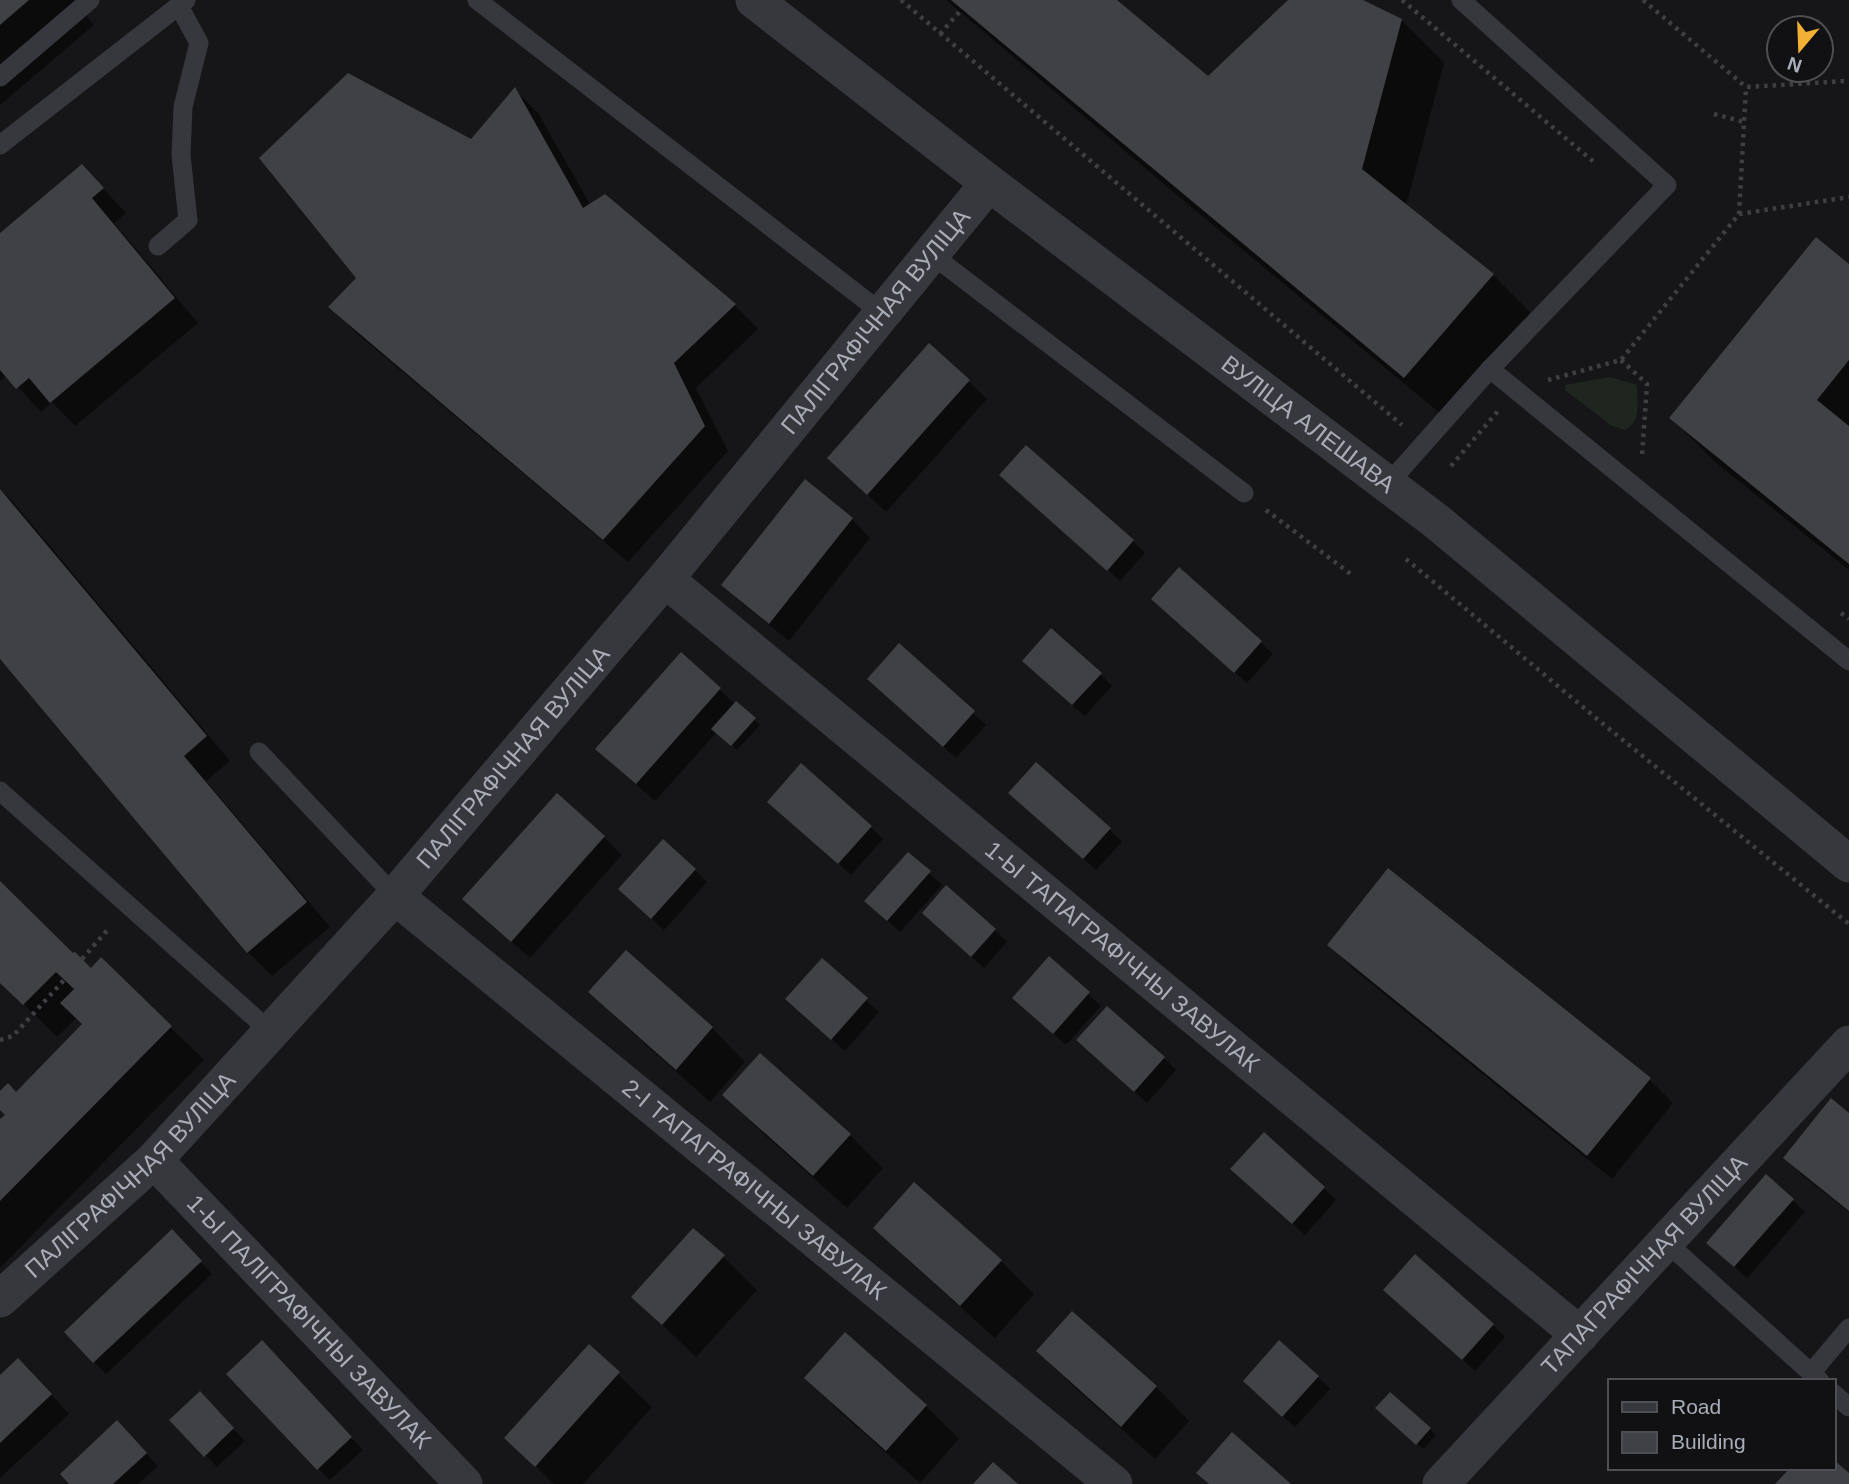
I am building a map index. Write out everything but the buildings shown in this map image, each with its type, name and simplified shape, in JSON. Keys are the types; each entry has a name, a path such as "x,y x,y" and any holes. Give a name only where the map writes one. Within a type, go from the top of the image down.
{"street":[{"name":"ВУЛІЦА АЛЕШАВА","path":"754,0 989,184 1461,541 1849,863"},
{"name":"ПАЛІГРАФІЧНАЯ ВУЛІЦА","path":"0,1299 154,1160 395,896 664,579 989,184"},
{"name":"1-Ы ТАПАГРАФІЧНЫ ЗАВУЛАК","path":"664,579 1580,1335"},
{"name":"2-І ТАПАГРАФІЧНЫ ЗАВУЛАК","path":"395,896 1114,1484"},
{"name":"ТАПАГРАФІЧНАЯ ВУЛІЦА","path":"1441,1484 1849,1044"},
{"name":"1-Ы ПАЛІГРАФІЧНЫ ЗАВУЛАК","path":"154,1160 464,1484"}],"lane":[{"path":"0,77 90,0"},
{"path":"477,0 882,313"},
{"path":"1387,485 1490,369 1667,185 1461,0"},
{"path":"0,145 183,3 199,43 183,107 181,155 188,220 158,246"},
{"path":"931,254 1244,493"},
{"path":"1490,369 1849,661"},
{"path":"259,752 395,896"},
{"path":"0,791 272,1033"},
{"path":"1666,1242 1816,1377 1849,1328"},
{"path":"1835,1395 1849,1407"}],"path":[{"path":"901,0 1424,444"},
{"path":"1402,0 1646,207"},
{"path":"1643,0 1746,87 1846,81"},
{"path":"940,34 961,9"},
{"path":"1451,466 1516,390 1621,360 1739,214 1746,87"},
{"path":"1714,114 1744,122"},
{"path":"1739,214 1849,197"},
{"path":"1621,360 1647,384 1642,457"},
{"path":"1244,493 1352,575"},
{"path":"1406,559 1849,924"},
{"path":"1838,611 1849,619"},
{"path":"82,959 129,906"},
{"path":"0,1040 13,1037 64,980"}],"shaded area":[{"path":"1610,377 1637,385 1636,416 1634,422 1625,430 1612,426 1565,390 1565,385"}]}
